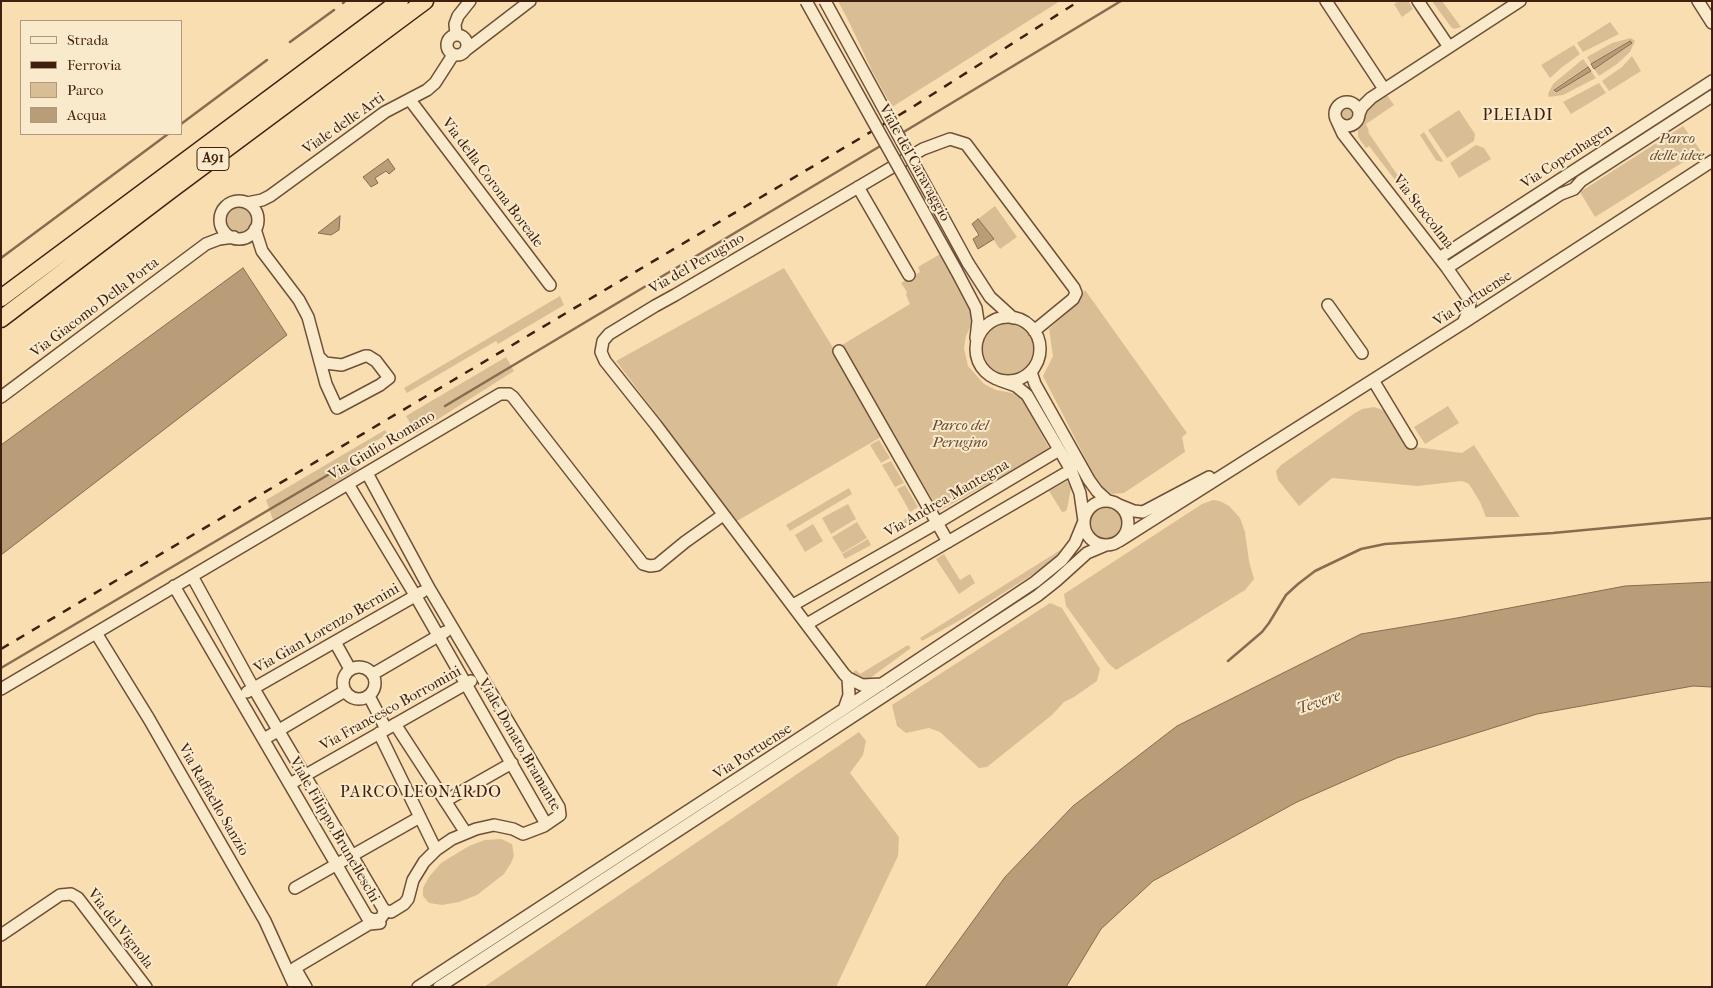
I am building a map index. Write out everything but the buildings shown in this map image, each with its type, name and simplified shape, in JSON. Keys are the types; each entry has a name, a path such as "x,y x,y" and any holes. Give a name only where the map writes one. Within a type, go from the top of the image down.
{"highway":[{"name":"A91","path":"1,298 400,1"},
{"name":"A91","path":"1,318 425,1"}],"street":[{"path":"456,35 456,20 470,1"},
{"path":"466,50 467,44 464,38 456,35 450,38 446,44 448,51 453,55 459,56 530,1"},
{"name":"Viale del Caravaggio","path":"806,1 976,308 978,321 976,345"},
{"name":"Viale del Caravaggio","path":"824,1 968,263 990,297 1013,318"},
{"path":"1326,1 1384,89"},
{"path":"1418,1 1448,47"},
{"path":"1355,148 1352,135 1362,107 1371,98 1520,1"},
{"path":"1698,1 1712,23"},
{"name":"Viale delle Arti","path":"247,203 270,196 378,117 422,93 435,83 453,55"},
{"name":"Via Copenhagen","path":"1439,258 1712,81"},
{"name":"Via Copenhagen","path":"1447,268 1712,96"},
{"path":"1358,118 1346,126 1337,121 1335,113 1338,106 1345,102 1352,103 1371,98"},
{"name":"Via della Corona Boreale","path":"410,100 550,285"},
{"path":"1352,103 1357,108 1358,118"},
{"name":"Via Stoccolma","path":"1337,121 1343,134 1467,295"},
{"name":"Via del Perugino","path":"848,678 656,425 605,361 601,352 603,342 609,334 630,320 923,149 950,139 966,144 1076,290 1073,299 1034,331"},
{"name":"Via Portuense","path":"1119,541 1463,323 1712,161"},
{"path":"1566,176 1577,181 1572,188"},
{"path":"858,187 909,275"},
{"name":"Viale delle Arti","path":"258,217 270,196"},
{"name":"Via Giacomo Della Porta","path":"206,244 214,233 224,209 231,203 238,201 247,203"},
{"path":"247,203 255,209 258,217 255,229 262,251 308,317 326,384 338,408 390,378 376,361 368,356 330,370 326,384"},
{"path":"221,218 224,230 262,251"},
{"name":"Via Giacomo Della Porta","path":"1,397 206,244 219,239 249,236 255,229"},
{"path":"1467,295 1477,302 1500,299"},
{"path":"1463,323 1470,306 1467,295"},
{"path":"1328,305 1362,353"},
{"path":"1013,318 1022,321 1034,331 1040,350 1032,372 1035,384 1088,480 1127,516 1128,523 1124,536 1119,541 1106,546 1098,544 1087,535 1081,498 1071,470 1027,395 1016,386 991,376 984,371 979,363 976,345 982,331 993,321 1013,318"},
{"path":"839,351 948,542"},
{"path":"320,358 325,363 342,365"},
{"path":"1000,380 1018,379 1027,375 1034,368"},
{"path":"1373,380 1411,443"},
{"name":"Via Giulio Romano","path":"1,689 492,398 505,393 513,397 643,564 657,565 690,538 723,515"},
{"name":"Via Andrea Mantegna","path":"793,605 938,523 1060,450"},
{"name":"Via Portuense","path":"1114,503 1134,511 1143,512 1207,477 1249,458"},
{"path":"807,624 1071,470"},
{"name":"Viale Donato Bramante","path":"348,484 416,595 546,824 560,815 559,807 429,588 367,473"},
{"path":"1084,521 1089,509 1095,504 1114,503"},
{"name":"Via Portuense","path":"418,987 882,684 1050,571 1071,550 1079,536 1084,521"},
{"name":"Via Portuense","path":"440,987 1037,596 1084,555 1106,546"},
{"path":"849,574 860,593"},
{"name":"Viale Filippo Brunelleschi","path":"174,586 367,917 373,920 380,919 384,910 254,689 192,576"},
{"name":"Via Gian Lorenzo Bernini","path":"239,697 429,588"},
{"path":"372,674 452,628"},
{"name":"Via Raffaello Sanzio","path":"96,633 149,719 260,912 295,987"},
{"path":"335,642 350,669"},
{"path":"364,667 372,674 375,684 369,696 354,698 345,691 344,676 350,669 364,667"},
{"name":"Via Francesco Borromini","path":"290,784 480,676"},
{"path":"848,678 862,685 882,684"},
{"path":"844,709 849,694 848,678"},
{"path":"264,739 345,691"},
{"path":"369,696 387,729 420,817 436,850"},
{"path":"387,729 445,801 466,833"},
{"path":"445,801 512,763"},
{"path":"294,888 420,817"},
{"path":"384,910 391,912 404,904 408,899 413,880 424,862 436,850 452,839 476,829 494,826 513,829 523,834 546,824"},
{"name":"Via del Vignola","path":"1,935 60,895 74,894 146,987"},
{"path":"306,987 295,968 368,924 376,922 382,924"}],"green space":[{"path":"838,1 1060,1 892,107"},
{"path":"1399,1 1408,1 1413,9 1402,17 1394,4"},
{"path":"1432,1 1442,1 1461,27 1454,29 1451,27"},
{"path":"1610,22 1619,34 1583,52 1577,43"},
{"path":"1631,38 1635,41 1630,52 1617,64 1599,76 1594,69 1632,43 1630,40 1591,64 1587,57 1612,43"},
{"path":"1574,45 1580,54 1550,78 1541,65"},
{"path":"1632,56 1641,71 1609,91 1602,81 1622,67"},
{"path":"1583,59 1588,66 1554,89 1555,93 1591,71 1596,78 1563,95 1549,97 1548,94 1553,84"},
{"path":"1599,83 1606,93 1571,114 1563,102"},
{"path":"1387,95 1394,105 1366,124 1368,132 1405,186 1402,189 1369,146 1366,148 1358,137 1358,130 1364,120 1368,107"},
{"path":"1347,106 1353,108 1355,114 1353,120 1347,122 1341,120 1339,114 1341,108"},
{"path":"1459,110 1475,134 1474,141 1447,158 1428,130"},
{"name":"Parco delle idee","path":"1683,126 1701,151 1595,217 1580,192"},
{"path":"1424,132 1443,161 1436,160 1420,135"},
{"path":"1476,145 1484,148 1491,159 1459,178 1450,163"},
{"path":"995,206 1017,237 1000,249 978,219"},
{"path":"239,207 248,211 252,220 248,229 239,233 230,229 226,220 230,211"},
{"name":"Parco del Perugino","path":"942,253 972,310 973,321 966,336 964,348 968,366 984,384 996,390 1012,393 1022,399 1049,448 939,511 842,345 910,304 906,295 907,292 901,283 920,272 918,267"},
{"path":"784,268 886,434 737,521 616,361"},
{"path":"1085,290 1187,433 1182,437 1185,452 1124,493 1112,494 1098,483 1043,376 1053,356 1049,329 1067,313"},
{"path":"560,296 564,305 498,344 496,341 407,393 404,388"},
{"path":"1008,324 1017,326 1028,335 1033,349 1031,358 1022,369 1008,374 999,372 988,363 983,349 985,340 994,329"},
{"path":"506,357 514,371 416,433 406,416"},
{"path":"1448,406 1459,423 1425,444 1414,427"},
{"path":"1374,407 1386,411 1408,444 1415,447 1462,453 1474,445 1520,517 1486,517 1480,502 1469,484 1462,481 1417,486 1332,478 1299,506 1278,480 1276,471 1281,465 1355,413 1362,409"},
{"path":"385,430 388,434 349,456 357,470 273,520 266,500"},
{"path":"879,440 890,458 881,463 870,445"},
{"path":"891,461 904,483 895,487 882,465"},
{"path":"1067,481 1071,488 1067,509 1062,512 1049,491"},
{"path":"905,485 918,507 910,512 897,489"},
{"path":"849,488 852,494 790,531 786,525"},
{"path":"1213,500 1220,501 1229,506 1240,518 1245,532 1249,561 1254,579 1245,590 1116,670 1108,663 1066,606 1064,594 1202,504"},
{"path":"848,504 856,519 831,534 822,518"},
{"path":"1106,507 1118,512 1123,524 1118,536 1106,541 1094,536 1089,524 1094,512"},
{"path":"921,510 923,515 897,530 894,525"},
{"path":"857,522 867,538 842,553 832,537"},
{"path":"813,524 823,541 805,552 795,535"},
{"path":"868,539 871,545 845,559 842,554"},
{"path":"1062,549 1059,556 1049,564 964,618 922,641 920,638"},
{"path":"944,554 960,580 970,574 975,583 959,594 936,559"},
{"path":"1050,603 1062,608 1100,669 1097,681 1064,702 1052,715 987,767 979,768 940,732 929,728 906,733 897,726 892,705"},
{"path":"908,645 911,648 866,681 853,676 852,673 856,670 860,674"},
{"path":"859,732 866,741 863,755 850,773 899,837 898,856 836,987 484,987"},
{"path":"501,839 512,844 514,856 511,863 504,874 477,895 459,902 442,905 429,903 423,896 423,888 429,877 441,863 469,846 485,840"}],"water":[{"path":"1630,41 1632,43 1594,69 1591,64"},
{"path":"1588,67 1591,71 1556,92 1554,90"},
{"path":"388,159 395,169 389,174 386,171 375,178 378,183 371,187 363,177"},
{"path":"340,216 339,230 331,235 318,233"},
{"path":"978,219 994,239 978,249 973,239 979,235 972,224"},
{"path":"243,268 287,335 1,555 1,445"},
{"name":"Tevere","path":"1712,582 1712,687 1693,686 1537,714 1397,758 1297,802 1153,881 1101,929 1066,987 925,987 1005,877 1073,806 1177,726 1361,634 1625,586"}],"waterway":[{"path":"902,133 1121,1"},
{"path":"290,42 334,10"},
{"path":"182,123 267,60"},
{"path":"1,258 167,135"},
{"path":"445,406 882,145"},
{"path":"1,668 338,469"},
{"path":"1228,661 1262,632 1286,595 1298,584 1315,571 1361,549 1385,544 1553,533 1712,518"}],"railway":[{"path":"1,649 911,108 1079,1"}],"district":[{"name":"PLEIADI","path":"1518,116"},
{"name":"PARCO LEONARDO","path":"421,793"}]}
